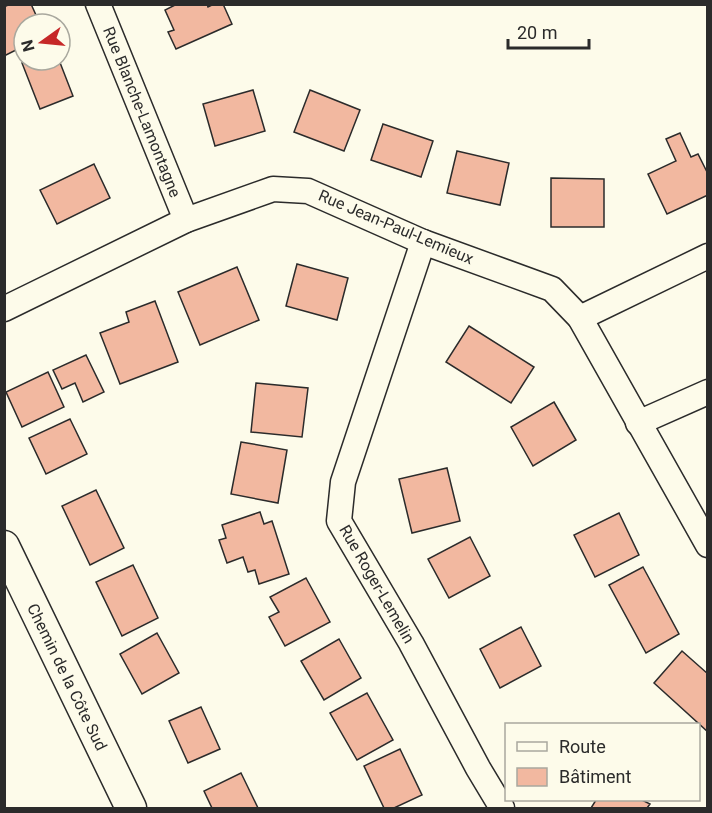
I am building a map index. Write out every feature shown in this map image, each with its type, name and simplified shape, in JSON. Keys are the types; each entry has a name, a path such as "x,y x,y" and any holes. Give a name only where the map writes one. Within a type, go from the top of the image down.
{"street":[{"name":"Rue Blanche-Lamontagne","path":"98,4 186,220"},
{"name":"Rue Jean-Paul-Lemieux","path":"4,309 186,220 273,189 308,191 423,242 552,289 580,318 708,545"},
{"name":"Rue Roger-Lemelin","path":"423,242 343,482 339,521 411,643 502,808"},
{"path":"580,318 708,256"},
{"path":"638,423 708,392"},
{"name":"Chemin de la Côte Sud","path":"4,546 131,808"}],"building":[{"path":"10,4 31,4 35,12 12,12 12,52 4,56 4,7"},
{"path":"177,4 207,4 208,7 223,4 232,24 176,49 168,32 174,30 165,10"},
{"path":"26,72 64,72 73,96 40,109"},
{"path":"253,90 265,131 215,146 203,104"},
{"path":"310,90 360,110 344,151 294,132"},
{"path":"383,124 433,141 421,177 371,160"},
{"path":"680,133 691,157 698,154 708,174 708,195 667,214 648,174 676,161 666,139"},
{"path":"457,151 509,163 500,205 447,193"},
{"path":"94,164 110,198 57,224 40,190"},
{"path":"551,178 604,179 604,227 551,227"},
{"path":"297,264 348,278 337,320 286,306"},
{"path":"237,267 259,320 200,345 178,292"},
{"path":"155,301 178,362 120,384 100,333 129,322 126,312"},
{"path":"469,326 534,367 511,403 446,362"},
{"path":"86,355 104,392 83,402 75,383 62,389 53,370"},
{"path":"48,372 64,407 22,427 6,392"},
{"path":"256,383 308,388 302,437 251,432"},
{"path":"554,402 576,440 533,466 511,427"},
{"path":"70,419 87,454 46,474 29,438"},
{"path":"241,442 287,450 278,503 231,494"},
{"path":"447,468 460,521 412,533 399,479"},
{"path":"96,490 124,548 90,565 62,506"},
{"path":"260,512 264,524 272,521 289,574 259,584 255,570 248,572 243,557 227,563 219,540 226,538 222,525"},
{"path":"619,513 639,555 595,577 574,535"},
{"path":"470,537 490,576 449,598 428,559"},
{"path":"133,565 158,618 122,636 96,582"},
{"path":"643,567 679,634 646,653 609,585"},
{"path":"306,578 330,622 285,646 269,617 279,612 270,597"},
{"path":"521,627 541,666 500,688 480,649"},
{"path":"157,633 179,673 142,694 120,654"},
{"path":"339,639 361,678 324,700 301,661"},
{"path":"682,651 708,674 708,732 700,723 654,683"},
{"path":"367,693 393,740 357,760 330,713"},
{"path":"201,707 220,749 188,763 169,721"},
{"path":"400,749 422,795 394,808 384,808 364,766"},
{"path":"241,773 258,808 212,808 204,791"},
{"path":"595,801 644,801 650,804 647,808 591,808"}]}
